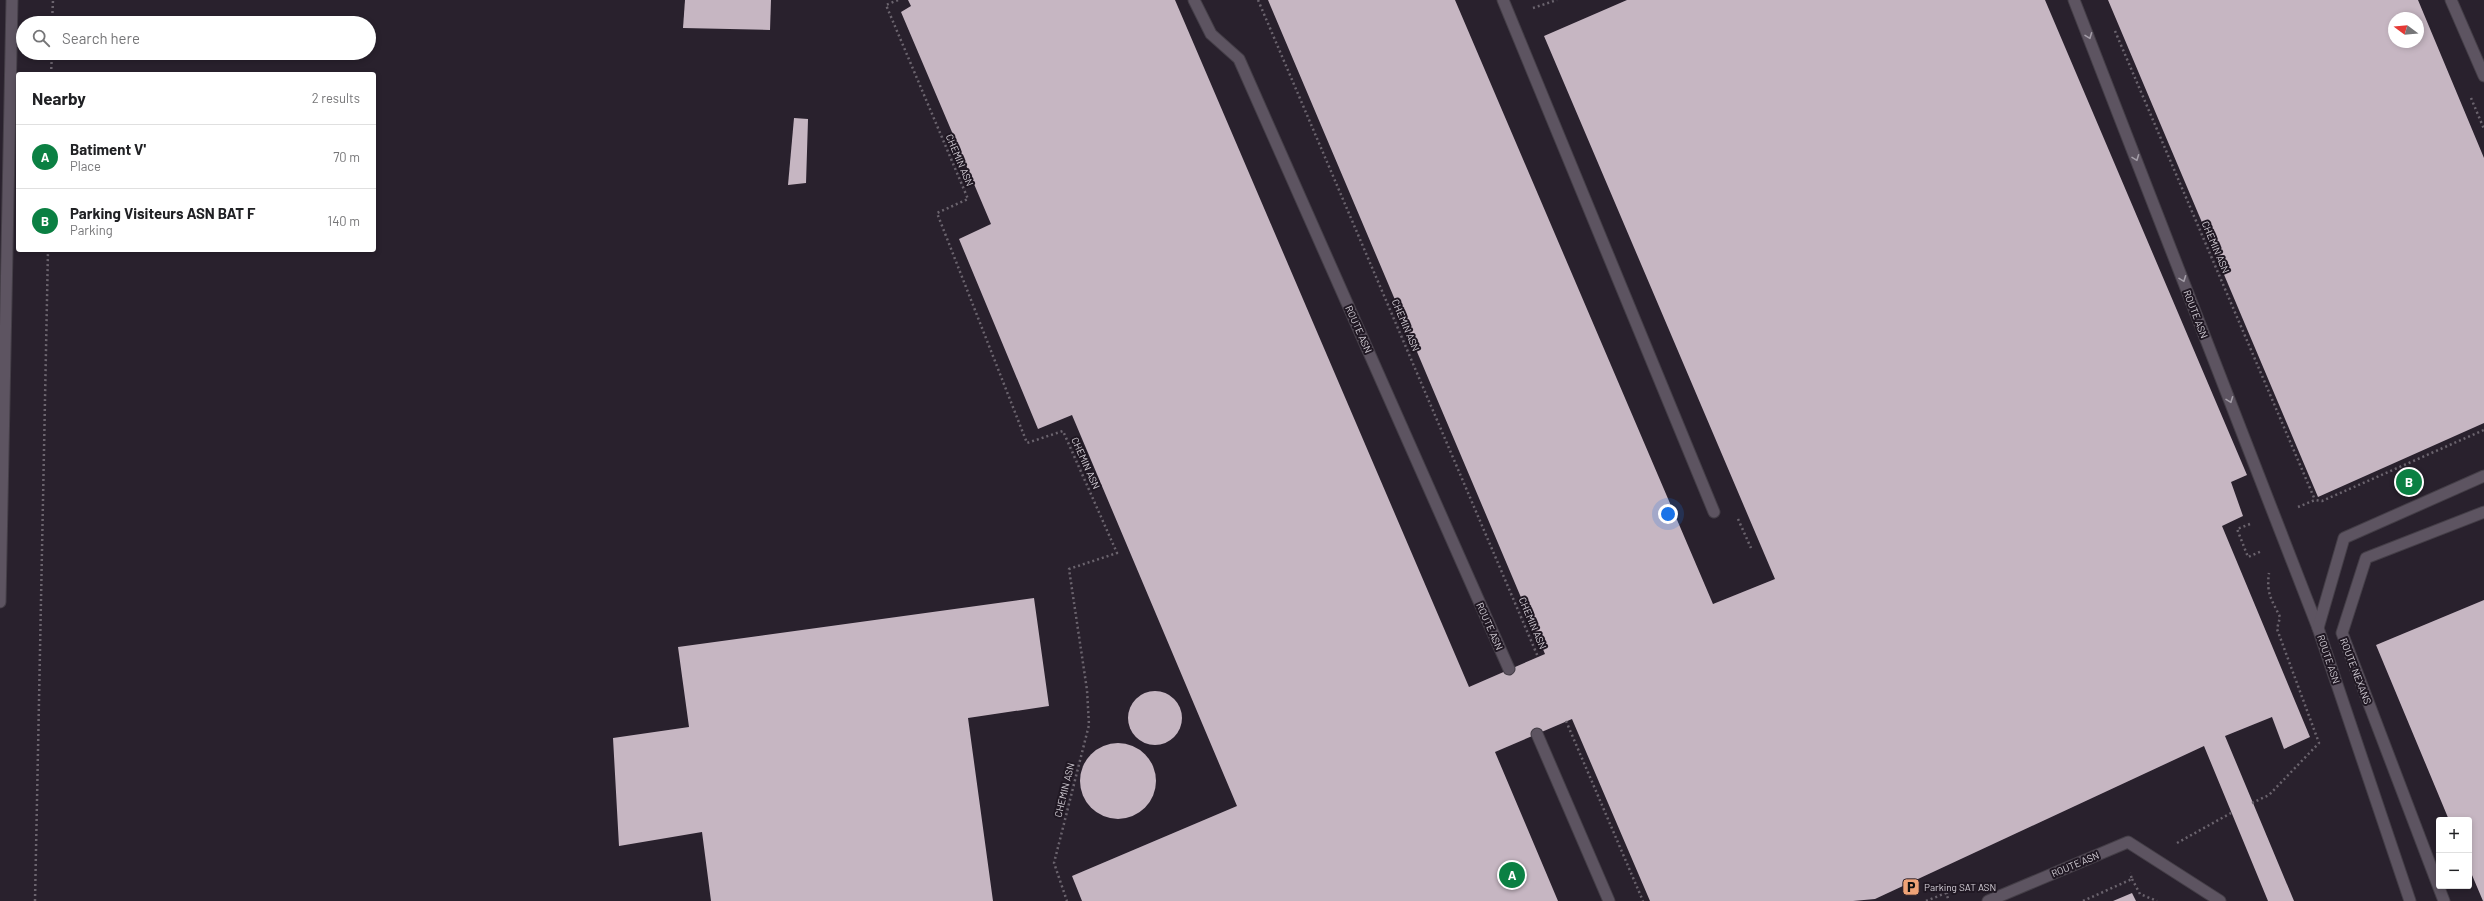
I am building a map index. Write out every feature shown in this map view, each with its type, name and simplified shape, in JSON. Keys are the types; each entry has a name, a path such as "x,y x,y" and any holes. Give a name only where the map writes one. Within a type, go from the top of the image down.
{"street":[{"path":"0,602 12,0"},
{"name":"ROUTE ASN","path":"1194,0 1211,34 1239,59 1509,669"},
{"path":"1503,0 1714,512"},
{"name":"ROUTE ASN","path":"2074,0 2318,628 2410,901"},
{"path":"2451,0 2484,76"},
{"name":"ROUTE ASN","path":"2318,628 2344,538 2484,476"},
{"name":"ROUTE NEXANS","path":"2444,901 2342,633 2366,558 2484,512"},
{"path":"1537,734 1610,901"},
{"name":"ROUTE ASN","path":"1988,901 2128,842 2220,901"}],"path":[{"path":"52,16 53,0"},
{"name":"CHEMIN ASN","path":"898,0 886,5 968,199 938,212 1027,443 1063,431 1117,553 1069,569 1086,690 1089,725 1054,863 1067,901"},
{"name":"CHEMIN ASN","path":"1258,0 1538,657"},
{"path":"1530,9 1557,0"},
{"name":"CHEMIN ASN","path":"2114,29 2315,500"},
{"path":"51,72 52,60"},
{"path":"35,901 48,252"},
{"path":"1566,721 1643,901"},
{"path":"2132,879 2140,894 2156,901"},
{"path":"1926,901 1946,893 1949,901"}],"building":[{"path":"685,0 771,0 770,30 683,28"},
{"path":"908,0 1175,0 1469,687 1545,654 1268,0 1455,0 1713,604 1775,579 1544,36 1627,0 2045,0 2247,475 2231,482 2243,516 2222,526 2310,737 2284,749 2272,717 2225,736 2294,901 2268,901 2204,746 1875,899 1853,901 1650,901 1572,719 1495,752 1558,901 1082,901 1072,876 1237,806 1072,415 1038,429 959,239 991,224 901,12 911,6"},
{"path":"2108,0 2418,0 2423,12 2388,12 2388,48 2424,48 2424,14 2484,158 2484,423 2318,497"},
{"path":"794,118 808,119 806,183 788,185"},
{"path":"1034,598 1049,706 968,718 993,901 711,901 702,832 619,846 613,738 689,727 678,647"},
{"path":"2484,600 2484,901 2472,875 2472,817 2448,817 2376,645"},
{"path":"1155,691 1165,693 1174,699 1180,708 1182,718 1180,728 1174,737 1165,743 1155,745 1145,743 1136,737 1130,728 1128,718 1130,708 1136,699 1145,693"},
{"path":"1118,743 1132,746 1145,754 1153,767 1156,781 1153,795 1145,808 1132,816 1118,819 1104,816 1091,808 1083,795 1080,781 1083,767 1091,754 1104,746"},
{"path":"2132,893 2136,901 2113,901"}],"place":[{"name":"Parking Visiteurs ASN BAT F","path":"2409,482"},
{"name":"Batiment V'","path":"1512,875"},
{"name":"Parking SAT ASN","path":"1911,887"}]}
